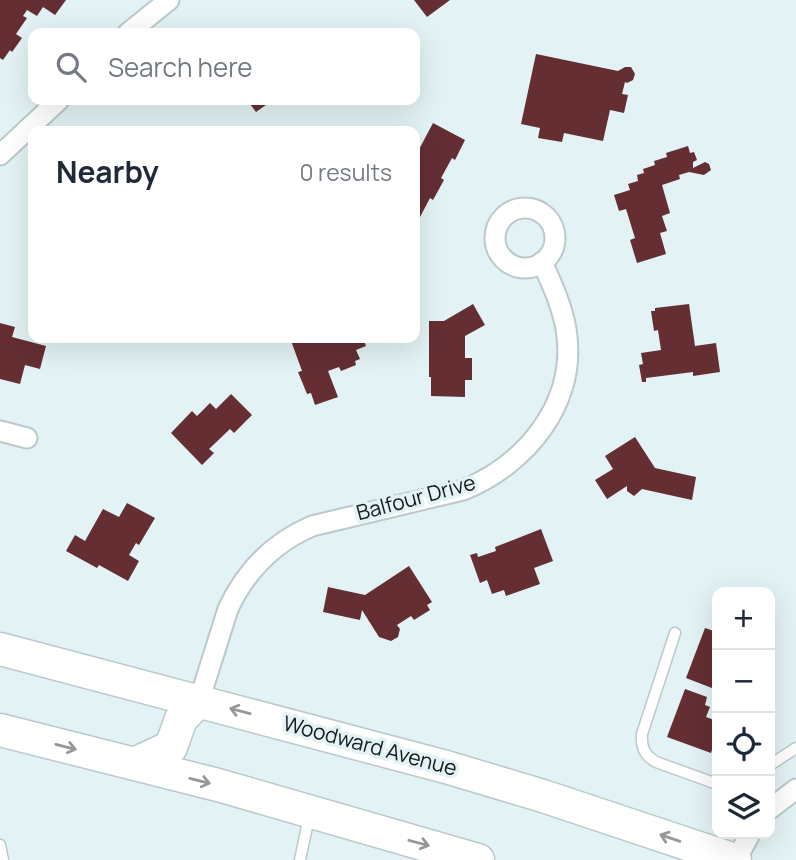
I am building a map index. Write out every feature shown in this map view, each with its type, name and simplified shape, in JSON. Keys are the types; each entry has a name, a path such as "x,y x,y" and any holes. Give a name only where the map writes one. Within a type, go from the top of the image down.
{"main road":[{"name":"Woodward Avenue","path":"0,649 458,771 568,804 735,860"},
{"path":"134,764 171,747 181,719 199,701"},
{"path":"0,730 218,785 478,860"}],"street":[{"path":"134,28 169,0"},
{"path":"31,126 54,105"},
{"path":"0,155 28,129"},
{"name":"Balfour Drive","path":"199,701 231,602 250,571 271,550 312,526 445,494 479,483 503,469 533,442 553,411 567,363 564,319 542,262"},
{"path":"0,431 27,438"},
{"path":"775,805 796,789"},
{"path":"735,860 747,839"}],"lane":[{"path":"675,633 642,734 643,748 656,762 712,782"},
{"path":"775,762 796,748"},
{"path":"300,860 310,813"},
{"path":"0,845 3,860"}],"building":[{"path":"0,0 66,0 55,15 43,7 37,16 27,10 23,16 27,18 16,34 22,38 3,60 0,58"},
{"path":"414,0 450,0 427,17"},
{"path":"536,54 618,71 631,67 635,74 633,80 625,82 622,94 628,95 624,113 610,110 603,141 564,133 562,142 538,138 540,128 521,124"},
{"path":"251,105 266,105 256,112"},
{"path":"433,123 465,140 455,160 452,158 441,178 444,180 433,200 430,198 420,217 420,148"},
{"path":"688,146 690,153 694,152 697,160 693,162 693,168 705,162 711,170 704,175 689,172 679,175 680,179 662,185 670,213 662,216 667,231 660,233 666,254 637,263 630,240 635,238 626,209 619,211 614,195 630,190 628,184 638,181 637,175 644,173 643,169 655,165 654,161 667,157 666,153"},
{"path":"473,304 485,325 465,336 465,358 472,358 472,380 465,380 465,397 431,396 429,321 444,321"},
{"path":"689,304 695,346 716,343 720,372 693,376 693,372 646,378 646,382 642,382 639,365 643,364 641,353 661,350 651,311 655,311 655,308"},
{"path":"0,323 15,327 12,337 46,346 40,369 25,365 20,384 0,379"},
{"path":"292,343 365,343 366,346 356,350 360,359 355,361 356,365 341,371 339,367 328,371 338,397 315,405 298,372 302,371"},
{"path":"231,394 252,415 234,433 230,429 209,449 214,453 202,465 171,433 192,411 197,416 210,403 216,409"},
{"path":"635,437 655,468 696,477 692,500 642,489 634,496 627,491 627,486 607,499 595,480 613,469 605,456"},
{"path":"127,503 155,518 139,545 136,543 129,555 139,561 128,581 66,551 75,535 85,541 103,509 119,517"},
{"path":"541,529 553,561 534,568 540,584 506,596 504,590 492,594 487,580 480,583 470,555 477,553 478,557 496,551 495,547"},
{"path":"409,566 432,602 427,605 430,610 414,620 411,616 397,625 400,629 398,637 391,641 379,637 362,610 360,620 323,612 328,587 365,595"},
{"path":"705,628 712,630 712,688 686,678"},
{"path":"685,689 707,697 705,705 710,707 706,717 712,719 711,753 667,737"}]}
